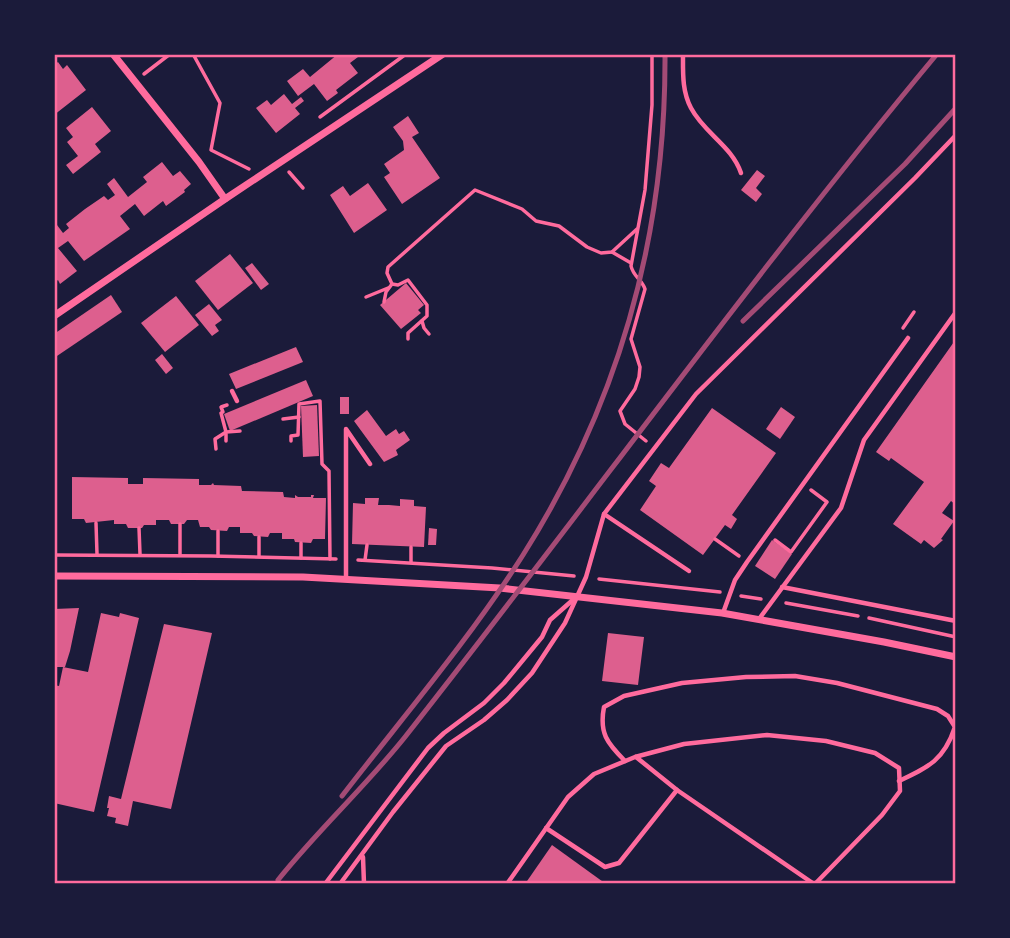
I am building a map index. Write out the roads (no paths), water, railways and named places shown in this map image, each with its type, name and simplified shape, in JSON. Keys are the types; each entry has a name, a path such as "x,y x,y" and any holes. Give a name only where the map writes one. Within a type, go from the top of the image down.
{"street":[{"path":"113,54 225,199"},
{"path":"54,317 443,54"},
{"path":"54,576 346,579 500,588 722,613 956,657"}],"lane":[{"path":"683,54 683,86 691,109 737,160 741,173"},
{"path":"340,884 446,746 484,720 532,673 565,623 586,577 604,514 696,394 956,135"},
{"path":"759,620 841,508 864,440 956,312"},
{"path":"722,613 735,580 908,338"},
{"path":"232,391 234,402"},
{"path":"346,579 346,429 370,464"},
{"path":"604,514 689,571"},
{"path":"782,587 956,621"},
{"path":"325,884 428,748 484,703 504,683 542,637 550,620 576,598"},
{"path":"625,761 608,745 601,723 604,707 624,696 682,683 795,676 937,709 948,716 955,727 941,756 927,768 900,781"},
{"path":"507,884 568,797 594,774 635,757 684,744 767,735 825,741 875,753 900,768 900,791 882,815 815,884 677,790 635,757"},
{"path":"546,828 605,867 619,863 677,790"},
{"path":"364,884 362,860 365,851"}],"railway":[{"path":"342,796 458,648 502,587 557,497 586,438 610,377 646,252 657,187 665,54"},
{"path":"278,880 405,737 801,222 937,54"},
{"path":"743,321 905,164 956,108"}]}
